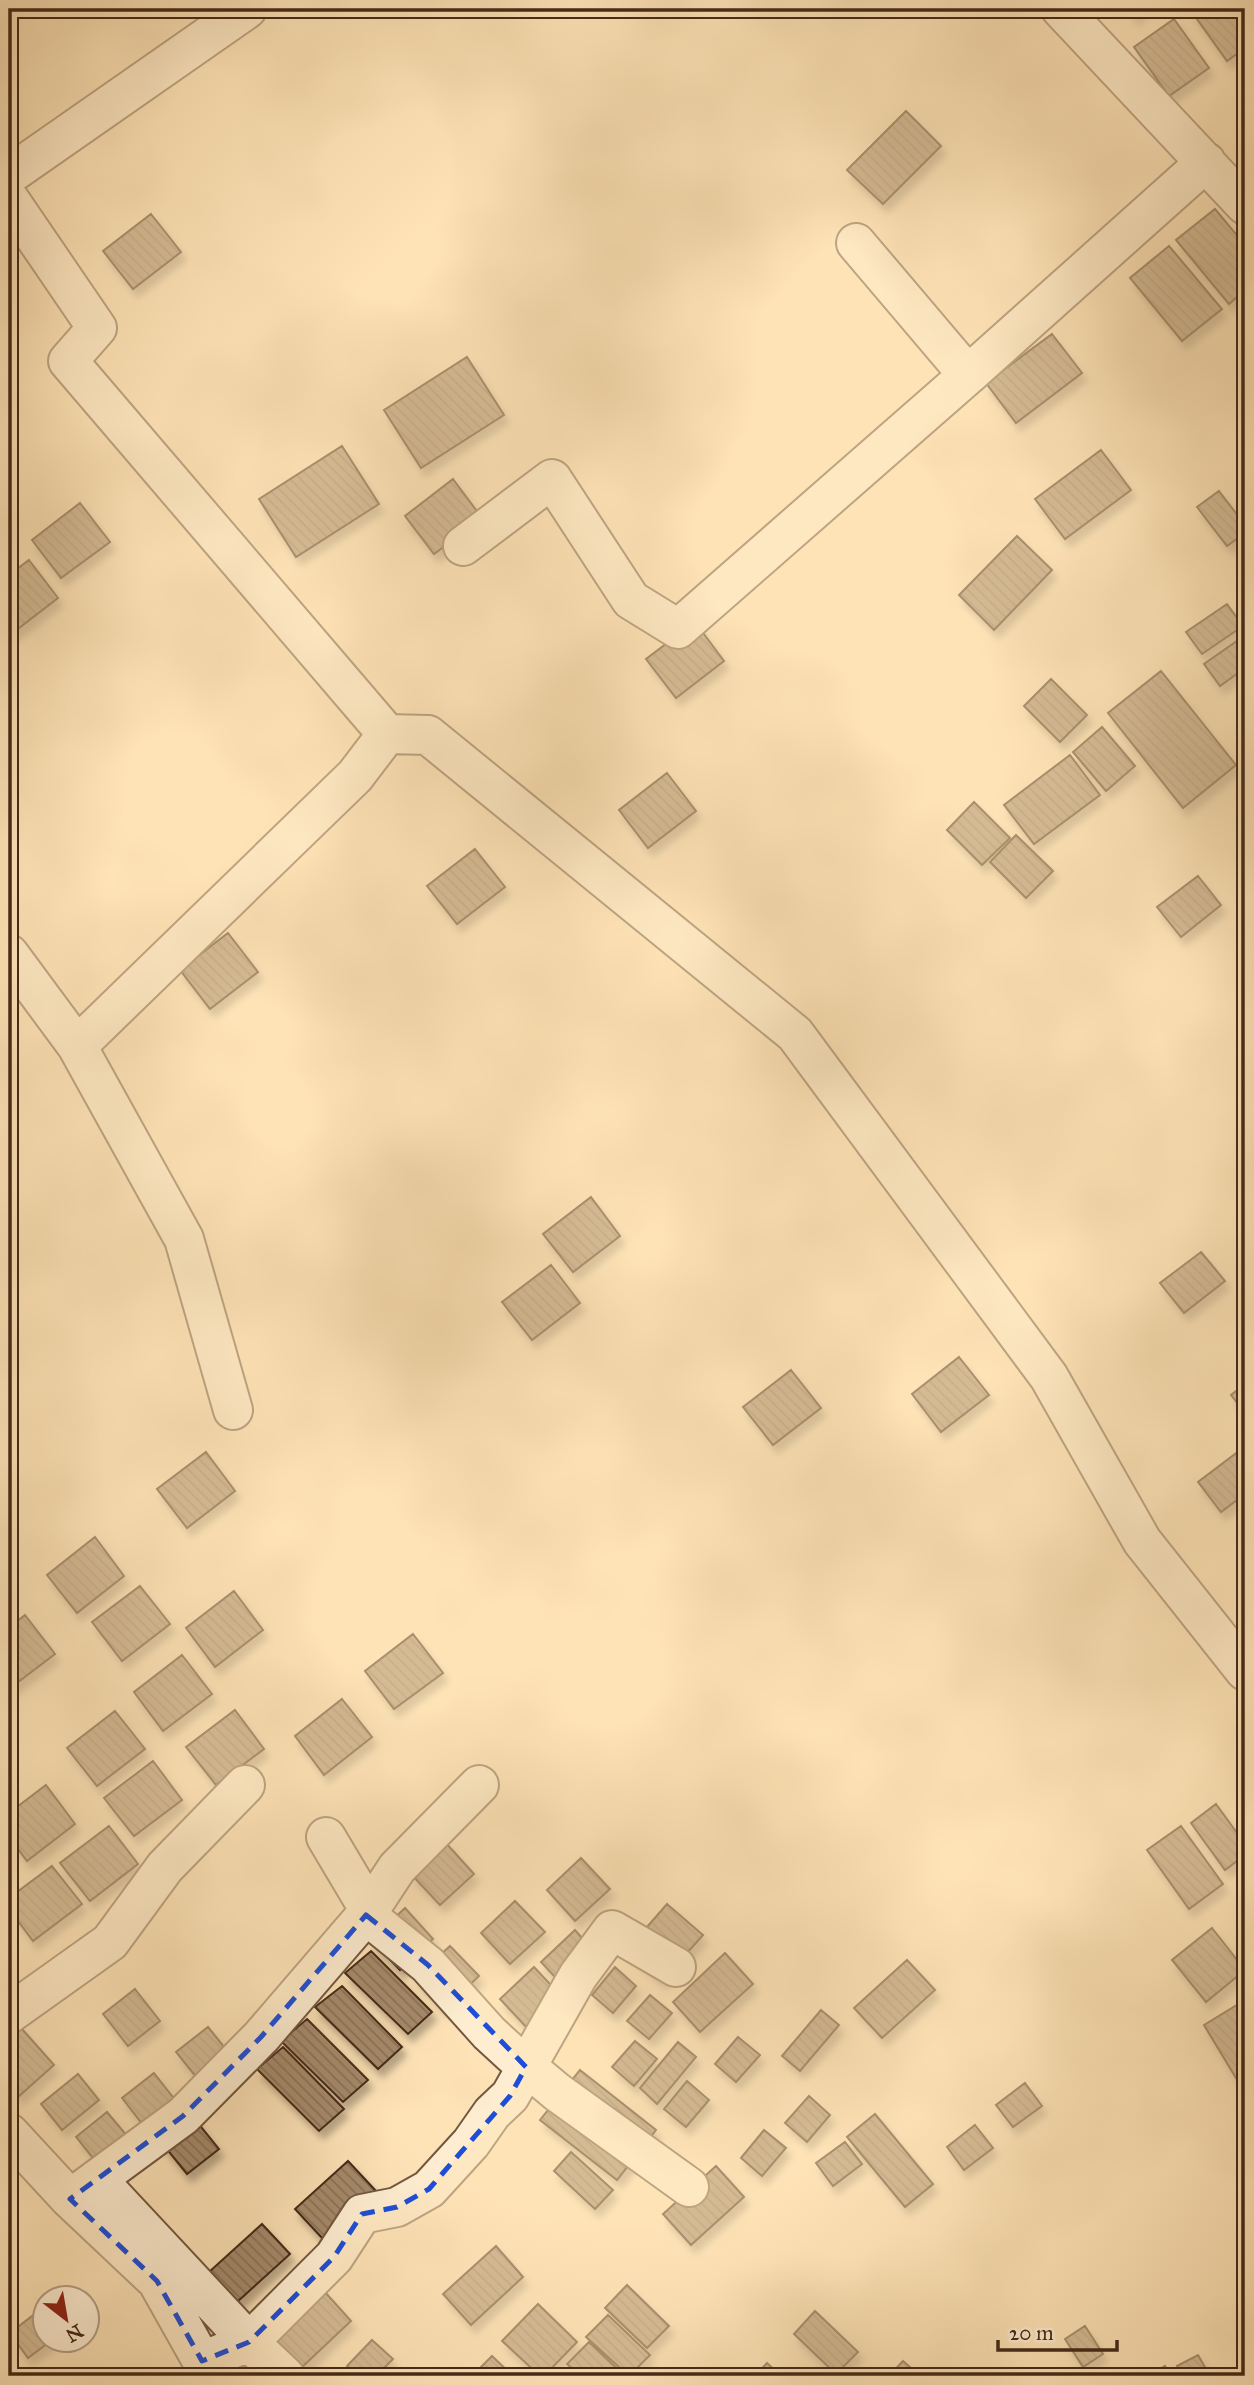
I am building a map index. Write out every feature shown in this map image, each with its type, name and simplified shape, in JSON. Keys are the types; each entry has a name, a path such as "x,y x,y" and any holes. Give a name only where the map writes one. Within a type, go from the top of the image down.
{"street":[{"path":"9,175 247,9"},
{"path":"1062,9 1245,205"},
{"path":"463,546 552,479 631,600 678,629 1206,162"},
{"path":"9,199 97,328 68,361 387,734 428,735 795,1034 1049,1377 1142,1541 1245,1671"},
{"path":"856,243 968,375"},
{"path":"77,1046 355,776 387,734"},
{"path":"9,954 77,1046 184,1240 233,1410"},
{"path":"9,2014 110,1942 164,1867 245,1785"},
{"path":"366,1915 397,1868 479,1785"},
{"path":"83,2189 183,2116 261,2037 370,1911 326,1837"},
{"path":"366,1915 428,1965 489,2033 556,2092 689,2187"},
{"path":"9,2133 83,2189 157,2281 202,2361 249,2342 334,2257 362,2214 397,2207 429,2189 471,2143 492,2113 510,2096 578,1976 612,1930 676,1967"},
{"path":"249,2342 285,2376"}],"highlighted area":[{"path":"366,1915 428,1965 526,2067 510,2096 429,2189 397,2207 362,2214 334,2257 249,2342 202,2361 157,2281 70,2199 183,2116 261,2037"}],"building":[{"path":"1128,9 1144,9 1134,17"},
{"path":"1197,9 1245,9 1245,48 1227,61 1192,12"},
{"path":"1174,19 1209,68 1169,96 1134,47"},
{"path":"906,111 941,146 883,204 847,170"},
{"path":"1215,209 1245,245 1245,290 1229,304 1176,240"},
{"path":"151,214 181,252 133,289 103,251"},
{"path":"1169,246 1222,309 1182,341 1130,278"},
{"path":"1052,334 1082,373 1016,423 986,383"},
{"path":"467,357 504,415 421,468 384,410"},
{"path":"342,446 379,504 296,557 259,499"},
{"path":"1101,450 1131,490 1065,539 1035,499"},
{"path":"453,479 482,518 434,554 405,516"},
{"path":"1219,491 1245,525 1245,533 1227,546 1197,507"},
{"path":"80,503 110,542 61,578 32,540"},
{"path":"1017,536 1052,570 994,630 959,595"},
{"path":"29,560 58,598 10,635 9,575"},
{"path":"1227,604 1243,626 1202,654 1186,632"},
{"path":"695,622 724,661 676,698 646,659"},
{"path":"1244,636 1245,668 1220,686 1204,664"},
{"path":"1161,671 1236,765 1183,808 1108,713"},
{"path":"1051,679 1087,715 1060,742 1024,706"},
{"path":"1102,727 1135,766 1106,791 1073,752"},
{"path":"1070,755 1100,795 1034,844 1004,805"},
{"path":"667,773 696,811 648,848 619,810"},
{"path":"974,802 1010,838 982,865 947,830"},
{"path":"1016,835 1053,871 1026,898 990,862"},
{"path":"475,849 505,887 457,924 427,886"},
{"path":"1198,876 1221,905 1181,937 1157,907"},
{"path":"228,933 258,972 210,1009 180,970"},
{"path":"1245,1047 1245,1062 1238,1053"},
{"path":"591,1197 620,1236 573,1272 543,1234"},
{"path":"1201,1252 1225,1281 1184,1313 1160,1283"},
{"path":"551,1265 580,1303 532,1340 502,1302"},
{"path":"959,1357 989,1395 941,1432 912,1394"},
{"path":"791,1370 821,1408 773,1445 743,1407"},
{"path":"1245,1384 1245,1413 1231,1395"},
{"path":"1239,1451 1245,1459 1245,1494 1221,1512 1198,1482"},
{"path":"206,1452 235,1491 187,1528 157,1489"},
{"path":"95,1537 124,1576 77,1613 47,1575"},
{"path":"140,1586 170,1624 122,1661 92,1622"},
{"path":"234,1591 263,1630 215,1667 186,1628"},
{"path":"25,1615 55,1654 9,1689 9,1628"},
{"path":"413,1634 443,1673 394,1709 365,1671"},
{"path":"182,1655 212,1694 163,1731 134,1692"},
{"path":"342,1699 372,1737 324,1775 295,1736"},
{"path":"235,1710 264,1749 216,1785 186,1747"},
{"path":"115,1711 145,1749 97,1786 67,1748"},
{"path":"153,1761 182,1800 134,1836 104,1798"},
{"path":"46,1785 75,1824 27,1861 9,1837 9,1813"},
{"path":"1216,1804 1245,1844 1245,1855 1225,1870 1191,1823"},
{"path":"109,1826 138,1864 90,1901 60,1863"},
{"path":"1181,1826 1223,1884 1189,1909 1147,1850"},
{"path":"445,1842 474,1874 440,1905 411,1874"},
{"path":"581,1858 610,1889 575,1921 547,1890"},
{"path":"52,1866 82,1904 33,1941 9,1909 9,1898"},
{"path":"515,1901 545,1932 510,1964 481,1933"},
{"path":"667,1904 703,1935 662,1981 627,1950"},
{"path":"405,1908 433,1939 400,1970 371,1940"},
{"path":"1212,1928 1245,1970 1206,2002 1172,1960"},
{"path":"575,1930 603,1962 570,1993 541,1962"},
{"path":"450,1946 479,1976 445,2008 416,1977"},
{"path":"371,1951 432,2012 408,2034 345,1973"},
{"path":"725,1953 753,1984 700,2032 673,2002"},
{"path":"907,1960 935,1990 882,2038 854,2008"},
{"path":"534,1967 563,1998 529,2030 500,1999"},
{"path":"615,1967 636,1986 613,2013 592,1995"},
{"path":"342,1986 402,2047 378,2069 315,2007"},
{"path":"135,1989 160,2021 128,2046 103,2014"},
{"path":"650,1995 672,2013 649,2039 627,2021"},
{"path":"1245,2000 1245,2093 1204,2025"},
{"path":"821,2010 839,2025 800,2071 782,2056"},
{"path":"307,2019 368,2080 343,2102 281,2041"},
{"path":"14,2020 54,2065 18,2097 9,2087 9,2024"},
{"path":"208,2027 233,2058 201,2083 176,2052"},
{"path":"738,2037 760,2055 736,2082 715,2064"},
{"path":"635,2041 657,2059 634,2086 612,2067"},
{"path":"678,2042 696,2057 657,2104 640,2088"},
{"path":"283,2047 344,2109 319,2131 257,2069"},
{"path":"580,2070 656,2130 617,2180 540,2120"},
{"path":"154,2073 179,2105 147,2130 122,2098"},
{"path":"78,2074 99,2100 62,2130 41,2104"},
{"path":"687,2081 709,2100 686,2127 664,2109"},
{"path":"1025,2083 1042,2106 1013,2127 996,2105"},
{"path":"809,2096 830,2115 807,2142 785,2123"},
{"path":"107,2112 133,2143 101,2168 76,2137"},
{"path":"875,2114 933,2184 905,2207 847,2137"},
{"path":"193,2117 219,2149 187,2174 161,2142"},
{"path":"975,2125 993,2148 964,2170 947,2147"},
{"path":"764,2130 786,2148 762,2176 741,2158"},
{"path":"845,2142 862,2164 833,2186 816,2163"},
{"path":"571,2152 613,2190 595,2209 554,2171"},
{"path":"348,2161 376,2191 323,2239 295,2209"},
{"path":"716,2166 744,2197 691,2245 663,2214"},
{"path":"262,2224 290,2254 237,2302 209,2272"},
{"path":"496,2246 523,2277 471,2325 443,2294"},
{"path":"627,2285 669,2326 647,2348 605,2308"},
{"path":"324,2291 351,2321 299,2370 271,2339"},
{"path":"538,2304 577,2342 544,2376 540,2376 502,2341"},
{"path":"815,2311 858,2352 836,2374 794,2334"},
{"path":"608,2315 650,2355 629,2376 586,2337"},
{"path":"32,2316 33,2354 28,2358 10,2333"},
{"path":"1085,2326 1103,2354 1083,2367 1065,2339"},
{"path":"372,2340 393,2359 376,2376 359,2376 347,2366"},
{"path":"589,2342 625,2376 580,2376 567,2364"},
{"path":"1198,2355 1210,2376 1183,2376 1177,2366"},
{"path":"492,2356 513,2376 472,2376"},
{"path":"903,2361 920,2376 889,2376"},
{"path":"767,2363 781,2376 755,2376"},
{"path":"1165,2366 1171,2376 1149,2376"},
{"path":"428,2369 435,2376 421,2376"}]}
